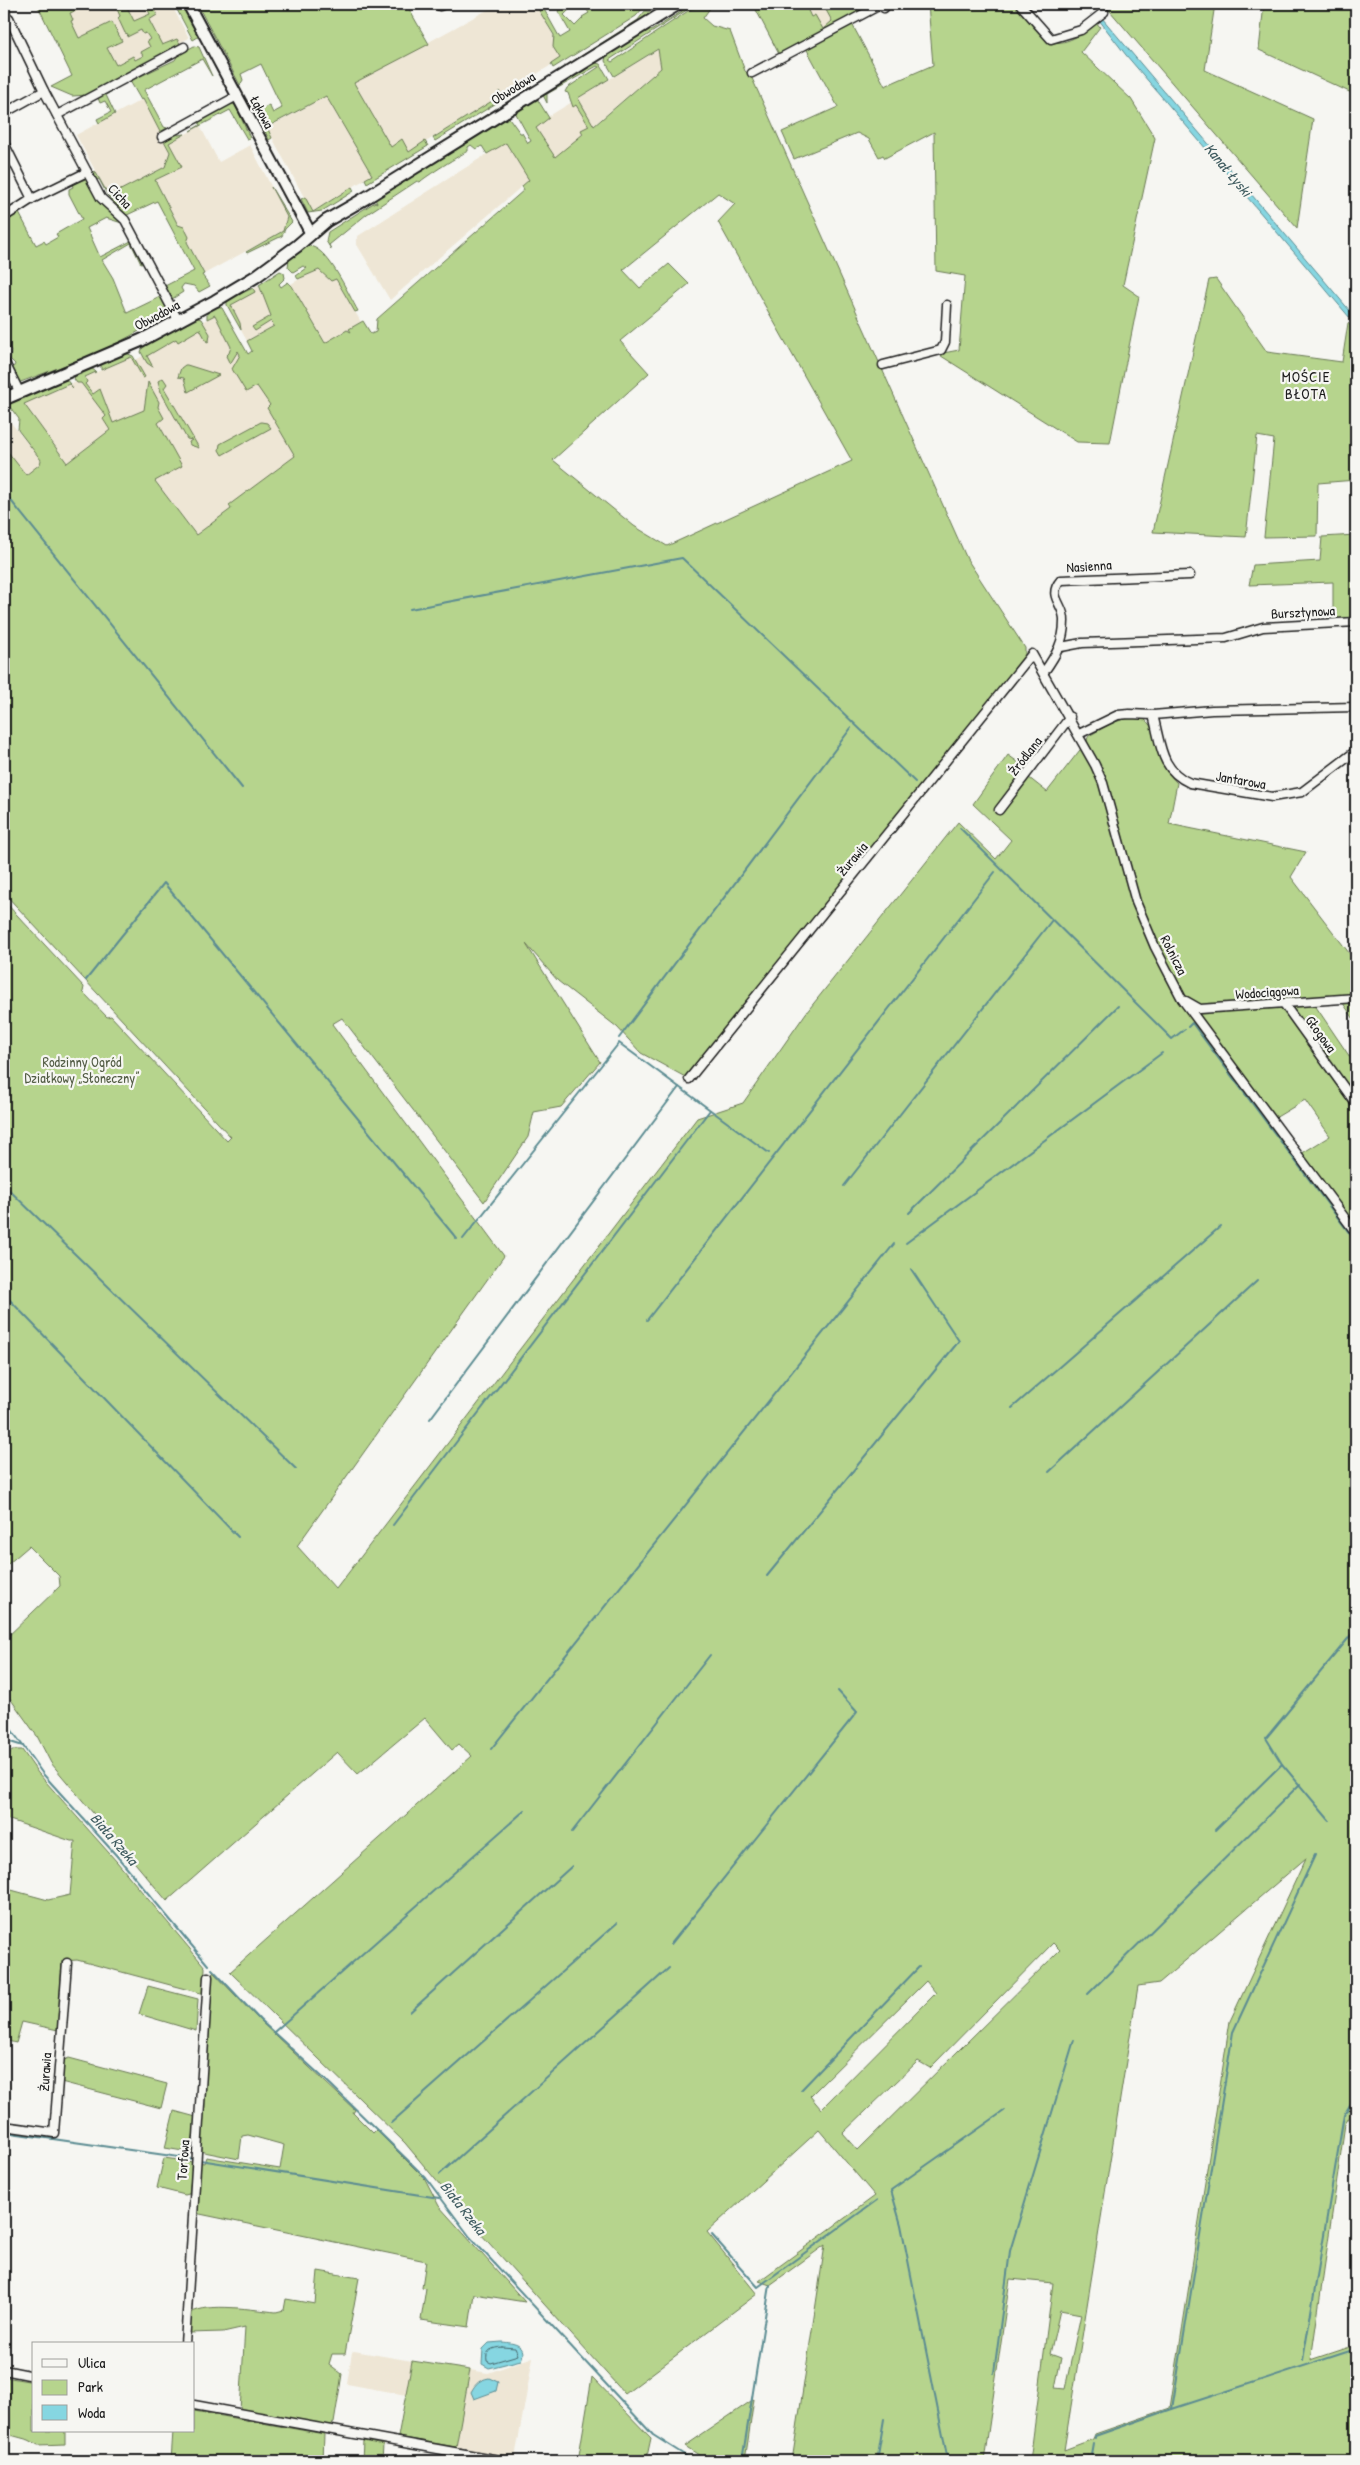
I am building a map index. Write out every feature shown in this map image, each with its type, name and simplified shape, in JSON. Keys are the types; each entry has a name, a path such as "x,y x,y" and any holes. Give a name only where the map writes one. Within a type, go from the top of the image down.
{"main road":[{"name":"Obwodowa","path":"4,399 142,340 245,284 326,221 678,4"}],"street":[{"name":"Łąkowa","path":"188,4 311,234"},
{"path":"439,4 440,6 445,4"},
{"path":"1020,4 1051,39 1081,30 1104,12"},
{"path":"752,73 883,5"},
{"name":"Cicha","path":"4,14 9,18 44,91 101,198 125,220 178,320"},
{"path":"57,116 184,47"},
{"path":"4,113 44,91"},
{"path":"162,136 237,96"},
{"path":"4,143 32,199"},
{"path":"4,217 32,199 87,172"},
{"path":"883,365 941,350 945,342 946,306"},
{"path":"4,361 20,392"},
{"name":"Nasienna","path":"1044,672 1061,647 1065,618 1055,592 1056,586 1061,580 1190,575"},
{"name":"Bursztynowa","path":"1061,647 1082,642 1226,638 1239,636 1252,629 1356,622"},
{"name":"Rolnicza","path":"1032,654 1070,717 1103,783 1136,902 1155,947 1182,999 1356,1233"},
{"name":"Żurawia","path":"689,1079 1032,654"},
{"path":"1079,734 1118,715 1153,716 1212,710 1356,707"},
{"name":"Jantarowa","path":"1153,716 1168,768 1179,778 1199,785 1272,797 1302,792 1356,750"},
{"name":"Źródlana","path":"999,810 1070,717"},
{"name":"Wodociągowa","path":"1182,999 1200,1009 1356,998"},
{"name":"Głogowa","path":"1284,1004 1356,1104"},
{"name":"Żurawia","path":"4,2126 54,2133 67,1963"},
{"name":"Torfowa","path":"185,2342 208,1978"},
{"path":"4,2370 32,2376"},
{"path":"195,2405 504,2461"}],"shaded area":[{"path":"37,4 171,4 189,38 81,94"},
{"path":"498,4 535,4 566,56 398,159 354,83"},
{"path":"783,4 842,4 848,15 802,40"},
{"path":"659,49 661,68 552,161 531,127"},
{"path":"326,96 372,175 312,212 267,128"},
{"path":"143,99 170,152 165,167 109,196 76,135"},
{"path":"200,126 219,162 250,145 287,217 283,231 204,274 155,180 182,167 169,143"},
{"path":"506,142 529,180 390,300 356,243 358,236"},
{"path":"327,263 361,322 350,329 351,331 347,330 325,343 291,284"},
{"path":"258,286 279,323 247,341 228,307"},
{"path":"221,311 304,456 196,535 107,417 103,419 111,430 67,463 24,404 131,357 134,361"},
{"path":"4,414 41,460 40,464 26,475 4,447"},
{"path":"352,2352 412,2361 406,2395 347,2384"},
{"path":"533,2357 515,2458 456,2447 470,2370 488,2373"}],"green space":[{"path":"37,4 74,4 77,10 70,13 73,20 71,21 79,38 112,22 122,41 107,48 116,65 133,56 135,60 143,56 141,52 150,47 147,41 150,39 141,30 127,37 128,34 125,33 118,18 120,16 117,9 126,5 134,21 150,14 147,8 151,4 157,15 149,20 162,45 177,39 181,45 88,95 72,96 51,87 72,76"},
{"path":"174,4 184,4 198,37 193,40"},
{"path":"197,4 406,4 429,44 354,83 391,147 402,139 409,152 425,141 428,146 367,183 365,179 372,175 326,96 267,127 272,138 269,140 263,127 266,126 265,122 261,124 255,113 269,105 273,113 282,108 261,64 241,74 243,80 240,85"},
{"path":"535,4 541,4 560,38 570,32 558,11 568,4 572,7 564,15 575,26 582,17 589,13 587,10 591,7 594,9 597,4 651,4 643,8 636,16 553,68 551,64 560,58 553,47 554,35"},
{"name":"Rodzinny Ogród Działkowy „Słoneczny”","path":"690,4 696,4 609,60 612,62 691,9 703,5 710,8 703,18 712,26 730,31 745,71 751,76 967,559 1025,648 1025,659 689,1079 641,1053 617,1027 558,981 526,944 600,1062 561,1107 534,1112 528,1137 484,1202 342,1018 332,1024 504,1256 297,1546 336,1589 697,1118 743,1103 806,1013 958,822 996,859 1011,840 973,804 1008,755 1032,772 1028,777 1047,792 1089,736 1117,721 1137,718 1144,719 1155,733 1167,768 1177,783 1169,824 1306,852 1291,877 1356,962 1356,1022 1338,996 1310,998 1356,1066 1356,2107 1345,2124 1311,2360 1356,2345 1356,2461 1088,2461 1089,2455 1072,2461 1030,2461 1053,2283 1010,2279 984,2461 792,2461 825,2245 770,2285 759,2281 875,2196 819,2130 707,2232 757,2294 625,2394 480,2233 405,2143 230,1972 472,1756 459,1744 452,1750 425,1718 358,1774 337,1752 167,1901 51,1763 37,1736 4,1690 4,1640 60,1586 59,1576 29,1546 8,1564 4,1560 4,901 84,987 83,992 107,1017 111,1016 227,1141 231,1137 4,893 4,447 26,475 40,464 41,460 18,430 19,419 10,407 10,403 62,379 66,379 73,388 69,384 24,404 67,463 110,430 103,419 106,416 81,383 77,383 74,379 76,373 90,367 96,372 85,377 87,382 85,384 93,394 100,389 113,423 144,410 148,382 159,402 158,407 164,418 158,423 182,466 155,481 196,535 231,509 229,505 295,456 267,408 270,405 257,386 246,392 232,369 240,355 238,351 230,364 226,356 231,347 215,315 207,319 207,310 216,304 222,308 248,354 252,351 247,341 274,326 271,321 255,331 252,327 271,316 259,285 280,271 284,273 285,278 279,284 281,287 288,282 292,286 325,343 347,330 351,332 349,329 363,321 371,334 376,332 377,319 524,190 522,186 529,180 506,143 487,154 482,146 476,149 471,145 468,147 468,151 420,182 417,181 367,214 329,245 331,249 326,241 328,232 375,202 377,203 375,199 381,192 507,115 528,143 531,141 514,110 536,97 549,118 536,128 555,157 583,134 581,130 589,126 576,105 573,107 568,93 565,92 567,88 599,67 597,66 547,94 547,103 542,93 550,86 595,63 600,64 609,79 578,98 594,126 661,68 658,49 614,76 605,61 606,56 649,29 651,31","holes":["718,193 735,204 718,222 852,461 667,546 634,526 553,460 649,373 620,341 689,284 669,264 640,288 623,270","1305,1100 1330,1136 1296,1157 1270,1121","1306,1858 1230,2021 1170,2408 1095,2434 1093,2439 1064,2450 1138,1986 1159,1983","1053,1943 1060,1950 858,2150 843,2133 918,2061 930,2068","926,1981 936,1993 821,2109 810,2096","1060,2310 1081,2314 1065,2389 1055,2388 1061,2358 1050,2354"]},
{"path":"753,4 805,4 811,17 815,15 823,29 832,21 826,10 836,4 870,4 861,10 857,16 780,56"},
{"path":"928,4 1016,4 1039,34 1053,42 1067,41 1074,38 1096,22 1100,27 1081,52 1131,99 1155,138 1123,285 1139,296 1110,443 1077,442 938,354 959,350 965,276 936,271 934,132 885,158 883,155 879,157 869,139 857,133 794,159 782,132 838,107 806,48 852,24 885,86 933,65"},
{"path":"1104,4 1215,4 1205,70 1313,119 1297,228"},
{"path":"1264,4 1356,4 1356,95 1259,50"},
{"path":"645,11 652,12 644,21 556,72 638,20"},
{"path":"194,46 199,47 212,76 202,59 144,90 164,127 167,128 160,132 143,99 141,100 130,81 175,60 178,55"},
{"path":"112,88 113,90 106,95 115,114 99,123 97,119 111,112 105,101 100,103 98,98"},
{"path":"499,91 503,99 435,141 433,138 500,96"},
{"path":"235,104 250,138 247,139 230,110 190,131 200,125 198,121 228,105"},
{"path":"177,132 178,135 185,134 169,143 182,167 155,180 178,225 184,227 189,237 187,242 204,274 202,275 210,286 199,292 194,286 184,284 181,288 183,292 172,299 165,286 194,271 157,201 127,215 108,196 99,179 95,181 93,174 95,171 109,196 165,167 170,152 163,139"},
{"path":"86,179 105,208 122,223 106,218 87,228 100,257 131,241 130,235 144,263 141,264 131,243 102,260 113,278 127,313 160,297 147,268 168,307 157,319 121,341 77,361 18,383 12,370 15,364 10,359 11,350 8,347 6,348 7,351 4,348 4,220 19,213 36,245 44,241 46,244 58,237 56,234 82,219 69,194 69,189 73,187 72,184"},
{"path":"271,187 292,222 285,229 282,236 247,253 283,231 287,217"},
{"path":"352,187 354,191 322,211 308,213 301,199 305,197 313,212"},
{"path":"308,246 315,248 330,262 358,311 355,312 336,279 331,281 319,270 298,279 296,276 307,268 303,266 293,272 288,267 289,260"},
{"path":"1216,279 1267,352 1342,362 1348,323 1356,332 1356,480 1318,483 1317,536 1264,537 1274,439 1257,436 1246,537 1153,532 1209,280"},
{"path":"253,288 255,292 231,305 240,323 241,330 227,305 227,300"},
{"path":"195,317 201,319 210,334 209,341 207,342 200,329 178,342 176,339 147,356 153,367 147,363 141,352 145,342"},
{"path":"126,353 133,356 145,377 143,378 131,357 101,370 101,363"},
{"path":"185,365 219,375 188,392 184,378 178,377 181,368"},
{"path":"163,378 167,384 164,388 199,448 190,445 189,442 192,440 187,439 161,392 158,381"},
{"path":"261,422 267,423 271,428 222,455 219,450 220,444"},
{"path":"1356,535 1356,621 1333,622 1333,582 1249,585 1253,565 1320,561 1322,537"},
{"path":"12,1750 22,1750 38,1773 117,1862 205,1967 204,1994 77,1960 62,1961 58,2030 22,2022 16,2043 4,2040 4,1888 48,1900 70,1895 75,1841 4,1818 4,1773"},
{"path":"213,1972 260,2021 355,2110 353,2113 373,2133 376,2130 425,2179 439,2206 525,2302 474,2294 469,2327 421,2320 426,2288 422,2287 426,2261 195,2213 198,2162 204,2163 206,2157 280,2169 284,2145 248,2135 242,2136 239,2159 199,2151 209,1994"},
{"path":"148,1986 198,1999 196,2031 139,2014"},
{"path":"69,2058 167,2084 161,2108 61,2082 62,2061"},
{"path":"174,2111 196,2117 191,2151 189,2152 165,2148"},
{"path":"164,2158 193,2162 189,2194 185,2195 157,2188"},
{"path":"318,2271 359,2278 345,2354 332,2354 329,2364 342,2374 334,2423 327,2427 240,2411 245,2327 223,2332 189,2333 191,2313 220,2307 276,2312 284,2310 286,2299 315,2304"},
{"path":"412,2361 470,2370 456,2447 398,2437"},
{"path":"5,2377 32,2382 32,2432 65,2432 65,2444 38,2445 29,2440 7,2434 4,2429"},
{"path":"592,2377 651,2438 646,2461 578,2461"},
{"path":"754,2399 745,2461 708,2461 685,2446"},
{"path":"195,2411 324,2434 323,2461 171,2461 173,2432 195,2432"},
{"path":"363,2441 383,2445 382,2461 362,2461"}],"water":[{"name":"Kanał Łyski","path":"1102,18 1356,318 1356,325 1126,55 1099,20"},
{"path":"502,2342 519,2346 523,2351 521,2360 489,2368 482,2364 483,2349 489,2343"},
{"path":"489,2378 498,2382 496,2391 474,2399 471,2392 475,2386 478,2382"}],"waterway":[{"path":"4,492 242,788"},
{"path":"410,609 682,558 915,782"},
{"path":"619,1038 851,728"},
{"path":"960,828 1172,1039 1185,1029"},
{"path":"647,1320 995,872"},
{"path":"86,980 164,883 457,1239"},
{"path":"844,1186 1052,920"},
{"path":"909,1213 1118,1006"},
{"path":"1188,1027 1192,1023 1356,1242"},
{"path":"463,1239 619,1043 769,1153"},
{"path":"906,1243 1162,1053"},
{"path":"430,1419 679,1087"},
{"path":"393,1525 710,1110"},
{"path":"4,1185 296,1469"},
{"path":"1012,1408 1221,1226"},
{"path":"491,1749 894,1244"},
{"path":"767,1576 959,1341 911,1269"},
{"path":"1049,1472 1257,1281"},
{"path":"4,1294 238,1537"},
{"path":"1282,1764 1266,1738 1356,1629"},
{"path":"572,1832 710,1655"},
{"path":"671,1944 857,1712 838,1691"},
{"name":"Biała Rzeka","path":"8,1725 43,1774 116,1855 208,1965"},
{"path":"4,1740 23,1746"},
{"path":"1215,1830 1282,1764 1329,1820"},
{"path":"1088,1994 1300,1784"},
{"path":"274,2032 525,1810"},
{"path":"1095,2438 1095,2436 1172,2409 1233,2032 1315,1855"},
{"path":"410,2012 572,1866"},
{"path":"391,2123 617,1923"},
{"path":"801,2090 919,1967"},
{"path":"440,2174 669,1968"},
{"name":"Biała Rzeka","path":"212,1969 260,2020 331,2085 426,2178 470,2237 653,2435 694,2461"},
{"path":"994,2373 1010,2251 1074,2040"},
{"path":"1303,2360 1344,2115 1356,2095"},
{"path":"948,2461 901,2225 891,2190 1004,2111"},
{"path":"4,2132 193,2159"},
{"path":"200,2160 439,2198"},
{"path":"712,2235 758,2287 877,2200"},
{"path":"742,2461 770,2285"},
{"path":"1172,2409 1356,2349"},
{"path":"877,2461 884,2419"},
{"path":"1091,2461 1094,2444"},
{"path":"657,2456 664,2461"}],"district":[{"name":"MOŚCIE BŁOTA","path":"1306,386"}]}
